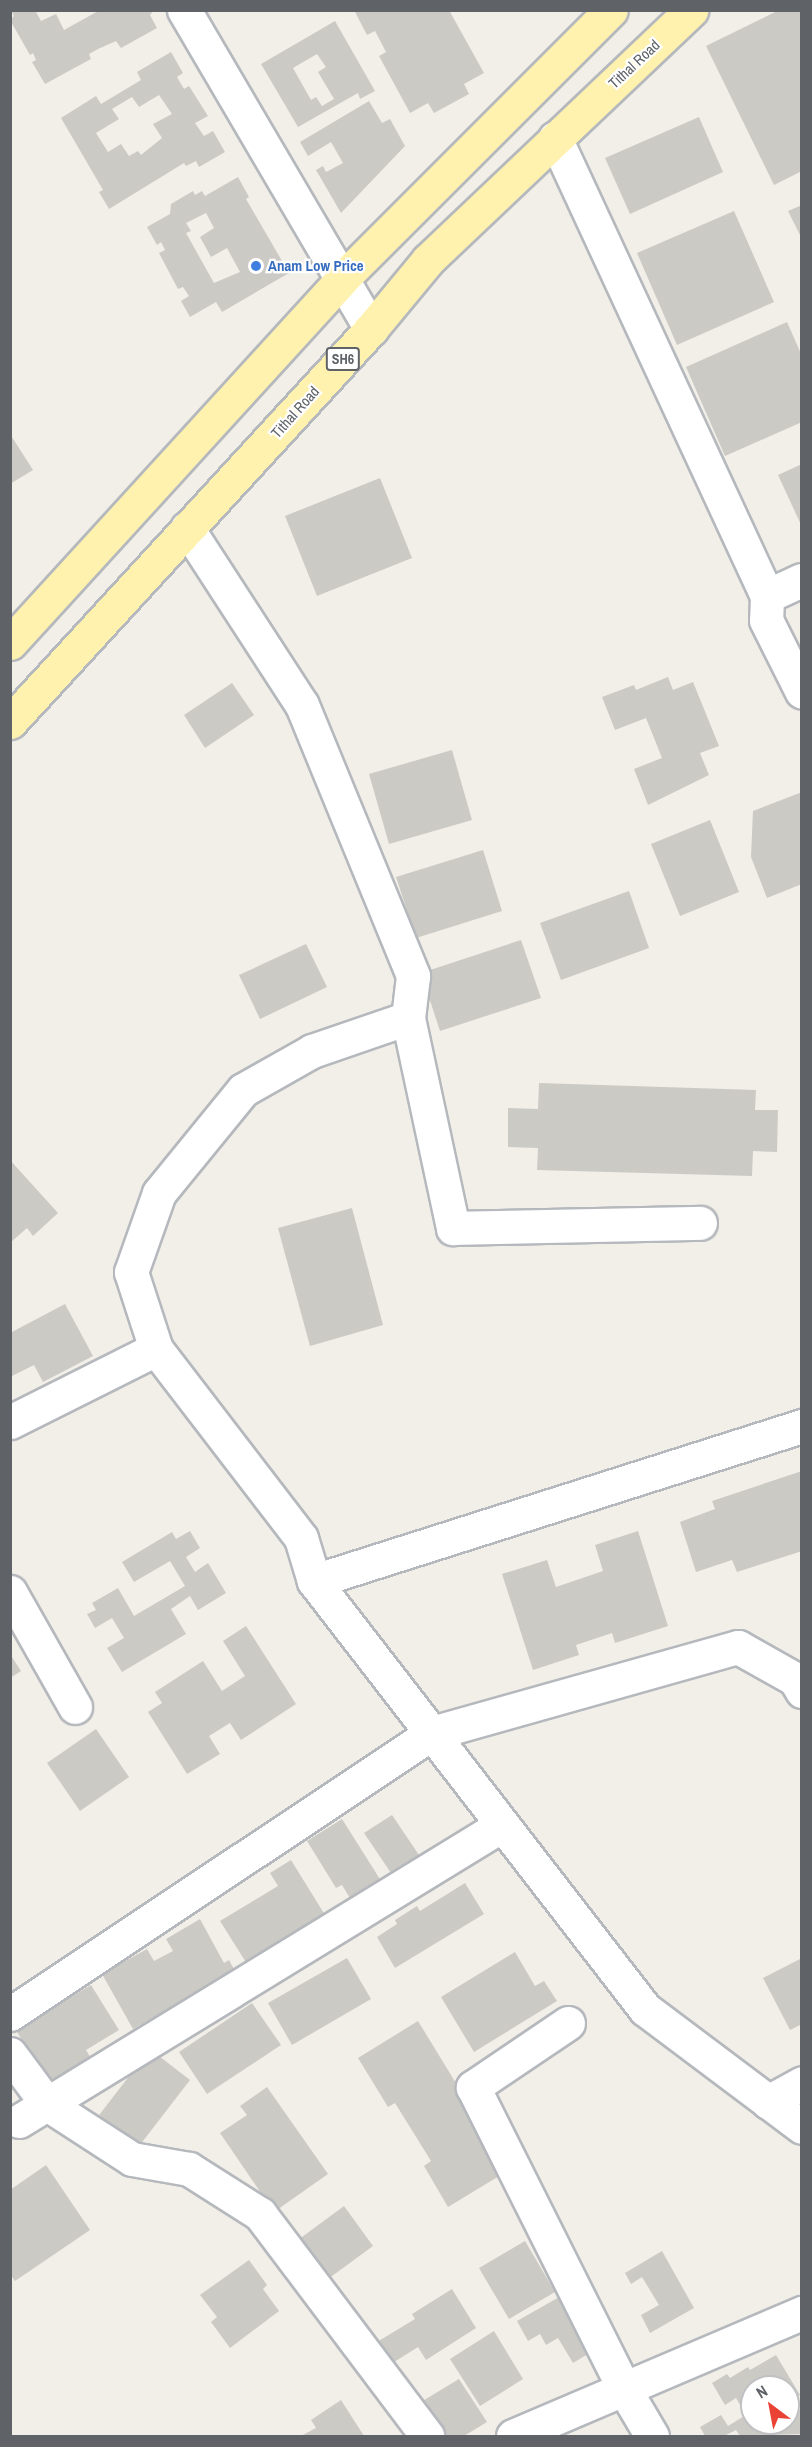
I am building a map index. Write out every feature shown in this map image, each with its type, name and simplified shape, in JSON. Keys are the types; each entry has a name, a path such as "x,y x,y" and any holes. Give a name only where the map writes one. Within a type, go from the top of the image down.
{"main road":[{"path":"10,643 342,279 610,10"},
{"name":"Tithal Road","path":"10,722 371,328 428,260 691,10"}],"street":[{"path":"184,10 371,328"},
{"path":"555,138 767,596 766,620 801,692"},
{"path":"187,528 302,705 413,976 408,1018 453,1228 699,1223"},
{"path":"767,596 801,580"},
{"path":"408,1018 312,1051 243,1090 159,1193 131,1272 156,1349 301,1538 314,1581 645,2009 801,2127"},
{"path":"10,1422 156,1349"},
{"path":"314,1581 801,1426"},
{"path":"10,1592 75,1707"},
{"path":"10,2014 432,1733 738,1647 795,1679 801,1691"},
{"path":"19,2121 502,1825"},
{"path":"568,2023 473,2087 623,2387 652,2436"},
{"path":"10,2054 47,2104 132,2159 189,2169 260,2214 427,2436"},
{"path":"768,2102 801,2083"},
{"path":"513,2436 623,2387 801,2313"}],"building":[{"path":"11,10 35,10 41,21 56,14 64,30 100,10 154,10 150,15 157,28 121,48 116,41 98,49 89,54 91,59 45,84 32,62 36,60 33,53 30,55 10,20 14,16"},
{"path":"354,10 449,10 484,73 464,84 469,94 434,113 428,103 410,113 379,56 386,52 375,31 367,35"},
{"path":"779,10 802,10 802,171 774,185 706,46"},
{"path":"335,21 375,91 360,99 358,93 298,127 261,64","holes":["317,54 326,67 318,72 334,99 322,106 316,97 311,100 293,68"]},
{"path":"171,52 183,73 177,77 184,89 189,86 208,116 195,123 204,136 213,131 225,152 199,167 196,161 186,166 184,163 109,209 99,192 103,190 61,118 96,96 101,104 141,80 137,72","holes":["159,95 172,114 153,124 162,138 141,155 138,151 129,156 121,144 108,152 96,133 119,119 112,109 132,97 139,107"]},
{"path":"369,101 382,123 390,119 405,146 341,213 316,170 323,166 326,172 343,163 331,142 308,156 300,142"},
{"path":"699,117 723,172 630,214 605,158"},
{"path":"238,177 249,197 246,199 289,273 222,312 216,302 190,317 181,301 189,296 183,287 178,289 159,253 165,250 161,242 157,245 147,227 170,214 171,204 193,191 195,195 202,191 205,196","holes":["206,213 214,228 200,237 211,257 227,248 240,272 214,283 186,233 191,231 186,223"]},
{"path":"802,205 802,239 788,211"},
{"path":"734,211 774,302 677,345 637,253"},
{"path":"787,322 802,356 802,422 725,456 686,367"},
{"path":"10,434 33,470 10,484"},
{"path":"802,464 802,527 778,475"},
{"path":"380,478 412,558 317,596 285,516"},
{"path":"668,677 673,690 693,682 719,746 700,753 709,775 648,805 634,769 662,758 646,718 615,730 602,697 634,685 636,690"},
{"path":"232,683 254,715 205,748 184,715"},
{"path":"452,750 472,820 389,844 369,774"},
{"path":"802,792 802,884 767,898 751,857 753,811"},
{"path":"710,820 739,892 680,916 651,844"},
{"path":"483,850 502,911 416,938 396,877"},
{"path":"629,891 649,948 561,980 540,923"},
{"path":"521,940 541,998 440,1031 421,973"},
{"path":"306,944 327,987 260,1019 239,975"},
{"path":"539,1083 756,1090 755,1110 778,1110 777,1152 753,1151 752,1176 537,1170 538,1148 508,1147 508,1108 538,1109"},
{"path":"10,1160 58,1213 33,1236 27,1228 10,1243"},
{"path":"352,1208 383,1325 310,1346 278,1228"},
{"path":"65,1304 93,1356 43,1382 34,1365 10,1377 10,1333"},
{"path":"802,1471 802,1551 737,1572 732,1560 696,1572 680,1522 715,1509 712,1501"},
{"path":"190,1531 200,1548 186,1557 195,1572 208,1563 226,1593 198,1610 190,1596 171,1609 186,1634 122,1672 107,1648 124,1638 112,1618 95,1628 87,1614 96,1610 92,1603 118,1588 134,1616 185,1586 170,1561 134,1582 122,1562 172,1532 176,1539"},
{"path":"638,1531 668,1626 615,1643 612,1633 576,1645 579,1655 533,1670 502,1574 547,1560 556,1587 603,1571 595,1545"},
{"path":"246,1626 296,1704 241,1740 230,1723 209,1736 220,1754 187,1774 148,1712 162,1703 155,1692 203,1661 222,1691 245,1676 223,1641"},
{"path":"10,1654 21,1671 10,1678"},
{"path":"96,1729 129,1777 80,1811 47,1763"},
{"path":"392,1815 421,1858 393,1876 364,1833"},
{"path":"342,1819 383,1884 353,1903 342,1885 336,1888 307,1841"},
{"path":"291,1860 325,1915 247,1964 220,1921 278,1886 270,1873"},
{"path":"465,1883 484,1914 395,1968 377,1937 397,1924 395,1920 417,1906 420,1911"},
{"path":"200,1919 224,1963 229,1960 235,1971 133,2029 102,1974 147,1949 154,1961 173,1951 166,1939"},
{"path":"515,1952 535,1986 544,1981 557,2001 474,2052 441,1997"},
{"path":"347,1958 371,1999 292,2045 268,2003"},
{"path":"802,1958 802,2024 790,2030 763,1978"},
{"path":"91,1985 119,2030 86,2050 91,2058 48,2084 16,2030"},
{"path":"252,2003 281,2045 207,2094 179,2052"},
{"path":"418,2021 509,2170 448,2207 424,2166 431,2161 395,2103 388,2107 358,2058"},
{"path":"150,2049 190,2080 133,2154 93,2123"},
{"path":"267,2087 328,2174 274,2212 220,2133 247,2115 240,2106"},
{"path":"46,2165 90,2230 15,2281 10,2274 10,2190"},
{"path":"344,2206 373,2246 328,2279 298,2240"},
{"path":"525,2241 555,2292 509,2319 479,2268"},
{"path":"662,2251 694,2308 650,2333 641,2315 659,2305 642,2277 631,2284 625,2273"},
{"path":"249,2260 267,2285 263,2289 279,2311 230,2348 211,2322 217,2317 200,2295"},
{"path":"452,2289 476,2328 426,2360 418,2347 391,2364 377,2342 415,2319 412,2314"},
{"path":"561,2296 593,2351 573,2363 558,2338 546,2345 540,2334 528,2341 517,2321"},
{"path":"494,2331 523,2379 480,2406 450,2359"},
{"path":"776,2355 788,2375 740,2375 740,2405 736,2398 725,2405 712,2383 727,2374 730,2378 748,2367 750,2370"},
{"path":"459,2379 487,2422 464,2436 443,2436 421,2402"},
{"path":"341,2400 364,2436 301,2436 316,2428 311,2420"},
{"path":"800,2411 802,2414 802,2434 800,2434"},
{"path":"721,2415 728,2426 740,2419 740,2435 771,2435 740,2436 736,2430 724,2436 705,2436 700,2427"}],"place":[{"name":"Anam Low Price","path":"256,266"}]}
